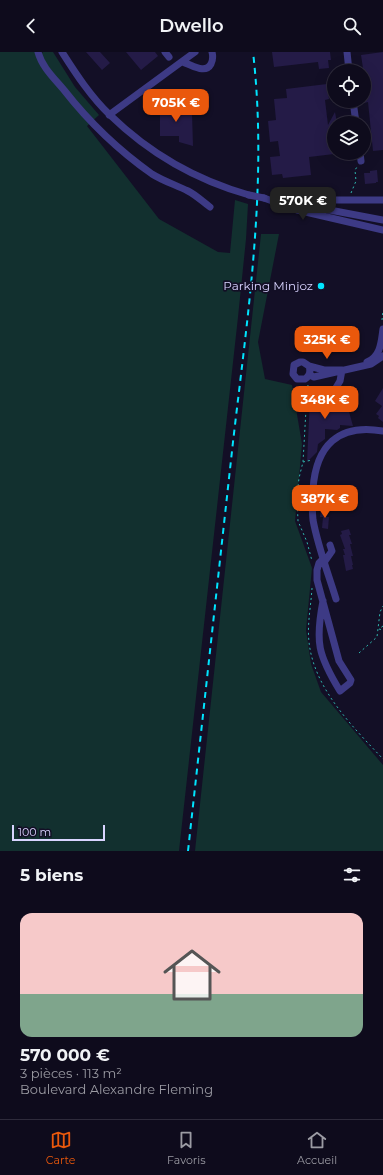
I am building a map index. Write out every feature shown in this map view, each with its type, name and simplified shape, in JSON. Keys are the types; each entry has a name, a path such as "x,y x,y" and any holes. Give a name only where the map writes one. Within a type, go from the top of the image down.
{"street":[{"path":"38,52 40,59 46,68 72,101 94,126 114,145 154,175 190,192 210,207"},
{"path":"62,52 72,68 109,115 150,149 180,167 212,183 249,195 383,220"},
{"path":"109,115 195,52"},
{"path":"182,62 199,69 205,69 210,67 212,62 212,52"},
{"path":"347,52 348,64"},
{"path":"264,198 297,210 383,230"},
{"path":"286,201 383,200"},
{"path":"360,366 372,360 376,355 379,350 383,329"},
{"path":"310,375 305,379 300,380 292,371 294,365 300,362 324,370 342,370 372,364 383,356"},
{"path":"310,366 310,375"},
{"path":"310,375 314,377 337,373 342,370"},
{"path":"334,390 340,381 342,370"},
{"path":"336,599 313,519 312,503 315,470 322,453 329,443 337,437 346,432 370,430 383,431"},
{"path":"323,601 319,623 319,645 328,672 340,690 350,683 351,680 339,661 323,601 317,580 319,563 332,551 330,545"}],"path":[{"path":"351,196 351,191 356,181 355,170"},
{"path":"382,320 383,311"},
{"path":"302,462 310,460 319,461"},
{"path":"359,653 377,637 380,612 383,606"},
{"path":"379,629 383,626"},
{"path":"379,629 383,630"}],"green space":[{"path":"0,52 35,52 38,57 43,52 53,52 75,87 99,115 87,126 159,219 218,252 230,253 235,200 248,204 238,317 179,851 0,851"},
{"path":"261,234 279,234 258,342 265,379 292,385 302,444 295,521 312,568 306,630 311,664 321,692 383,765 383,851 195,851"}],"building":[{"path":"86,52 100,52 110,63 102,70"},
{"path":"126,52 155,52 158,56 141,70"},
{"path":"272,52 330,52 331,60 328,60 327,68 319,69 318,62 274,67"},
{"path":"383,52 383,150 373,151 371,116 369,116 369,108 371,108 371,64 362,64 361,55"},
{"path":"327,84 327,100 325,100 327,117 327,155 309,157 311,175 283,178 282,174 272,175 270,157 280,156 278,141 270,142 268,121 276,120 274,99 287,98 286,89"},
{"path":"160,103 178,103 179,113 192,113 193,146 179,142 179,136 160,136"},
{"path":"377,170 378,182 365,184 364,173 370,173 370,171"},
{"path":"383,388 383,422 376,414 382,406 375,401"},
{"path":"322,392 326,394 327,398 346,401 353,426 340,425 340,428 337,430 325,429 325,439 318,444 317,452 307,462 310,399 317,399 318,394"},
{"path":"321,509 327,509 326,517 329,517 328,529 322,528 323,517 320,517"},
{"path":"349,529 352,544 350,544 353,556 351,556 353,569 346,571 343,555 345,555 343,549 345,549 340,535 342,534 341,531"}],"railway":[{"path":"188,851 245,344 254,247 258,150 257,101 253,52"}],"place":[{"name":"Parking Minjoz","path":"321,286"}]}
